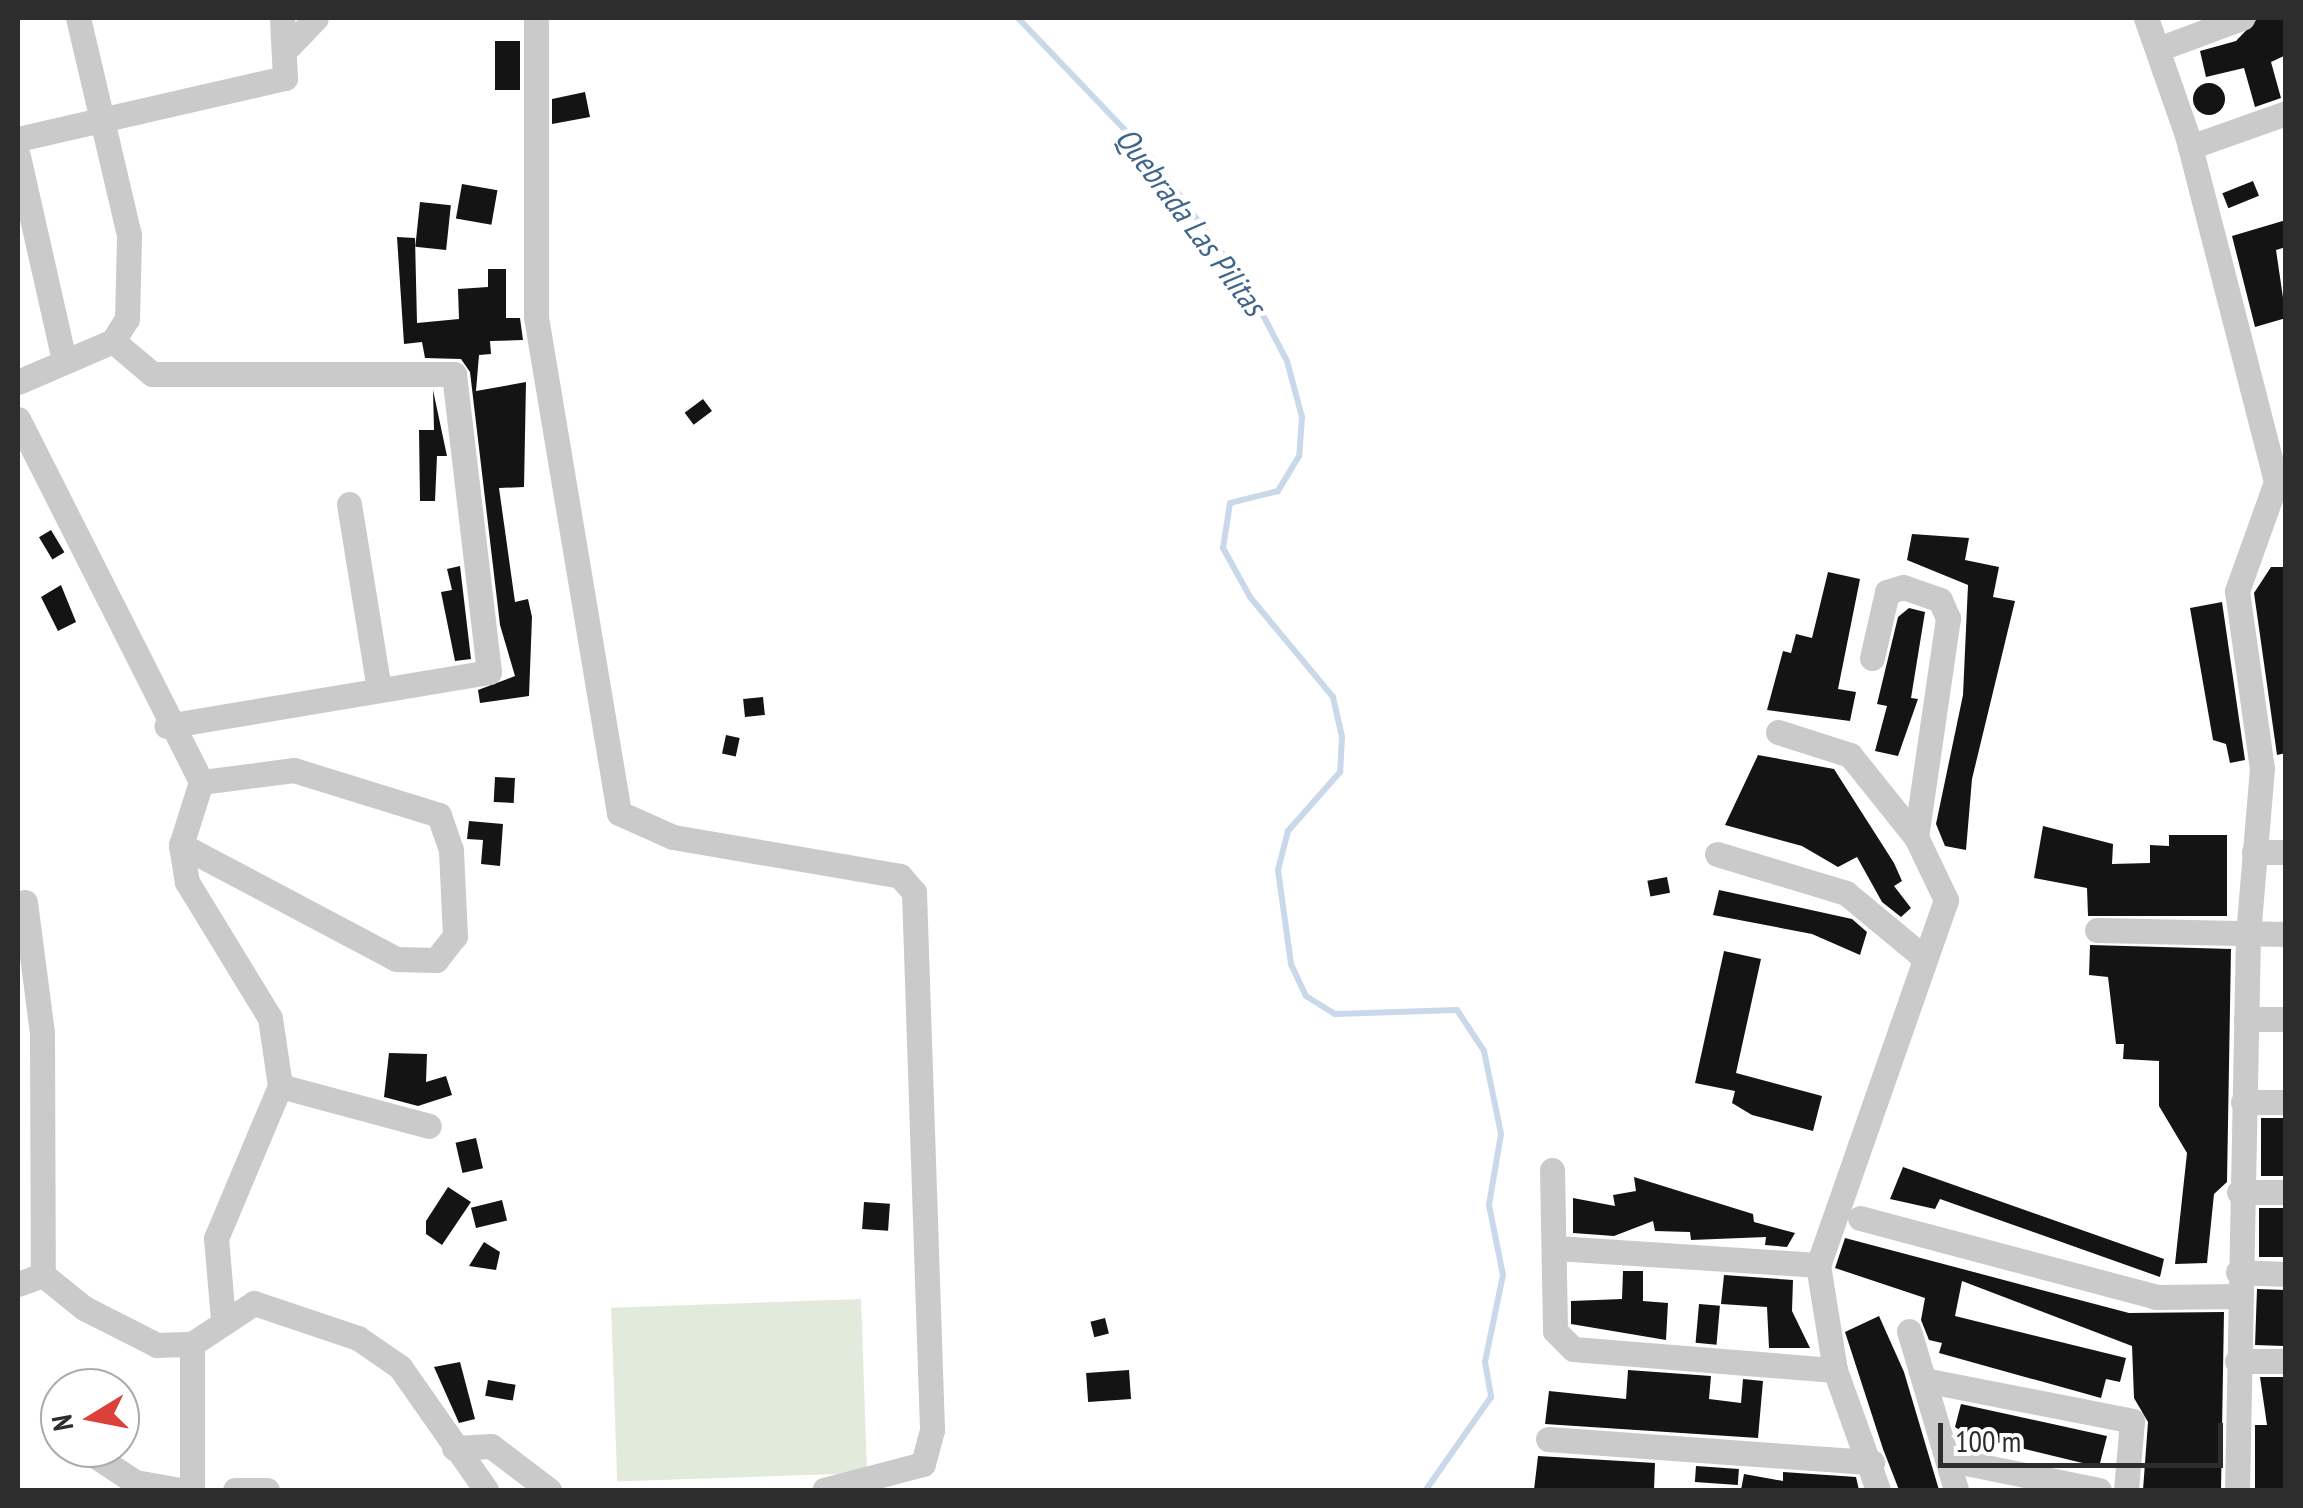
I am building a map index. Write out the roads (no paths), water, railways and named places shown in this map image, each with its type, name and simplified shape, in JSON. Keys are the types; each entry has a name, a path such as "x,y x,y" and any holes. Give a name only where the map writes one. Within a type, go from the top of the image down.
{"street":[{"path":"18,382 64,356 113,341 127,318 129,235 78,18"},
{"path":"18,139 285,78 290,45 282,18"},
{"path":"290,45 316,18"},
{"path":"536,18 536,317 619,813 673,837 900,876 914,892 932,1430 923,1464 824,1490"},
{"path":"2146,18 2190,146 2276,482 2236,591 2274,766 2254,852 2248,934 2239,1192 2237,1490"},
{"path":"2158,48 2242,18"},
{"path":"2190,146 2286,114"},
{"path":"18,156 64,356"},
{"path":"113,341 152,374 454,374 489,672 166,726"},
{"path":"18,420 166,726 200,782 181,845 186,882 226,932 270,1018 280,1086 216,1238 223,1319"},
{"path":"349,504 379,690"},
{"path":"1872,658 1887,592 1903,587 1940,600 1948,618 1916,837"},
{"path":"1778,732 1850,755 1916,837 1946,900 1922,956 1818,1266 1835,1370 1872,1462 1878,1490"},
{"path":"181,845 396,959 436,960 455,936 452,850 438,815 294,770 200,782"},
{"path":"2254,852 2286,852"},
{"path":"1717,854 1846,893 1922,956"},
{"path":"25,902 42,1034 43,1275"},
{"path":"2097,930 2286,934"},
{"path":"2246,1019 2286,1019"},
{"path":"280,1086 429,1126"},
{"path":"2243,1102 2286,1102"},
{"path":"1552,1170 1556,1248 1554,1330 1573,1349 1835,1370"},
{"path":"2239,1192 2286,1192"},
{"path":"1860,1218 2156,1297 2286,1274"},
{"path":"1556,1248 1818,1266"},
{"path":"18,1284 43,1275"},
{"path":"43,1275 157,1345 192,1344 223,1319 254,1304 358,1338 400,1367 486,1490"},
{"path":"1909,1331 1929,1381 1956,1490"},
{"path":"192,1344 192,1490"},
{"path":"2237,1361 2286,1361"},
{"path":"1929,1381 2132,1420 2126,1490"},
{"path":"1548,1439 1872,1462"},
{"path":"454,1448 491,1446 549,1490"},
{"path":"1951,1460 2099,1490"},
{"path":"114,1468 135,1482 180,1490"},
{"path":"235,1490 266,1490"}],"waterway":[{"name":"Quebrada Las Pilitas","path":"1018,18 1152,158 1252,294 1287,361 1302,417 1299,456 1278,491 1230,503 1223,548 1250,597 1333,697 1342,737 1340,772 1288,831 1278,870 1291,964 1306,996 1335,1014 1457,1010 1484,1051 1501,1134 1489,1205 1503,1275 1485,1362 1491,1397 1426,1490"}]}
